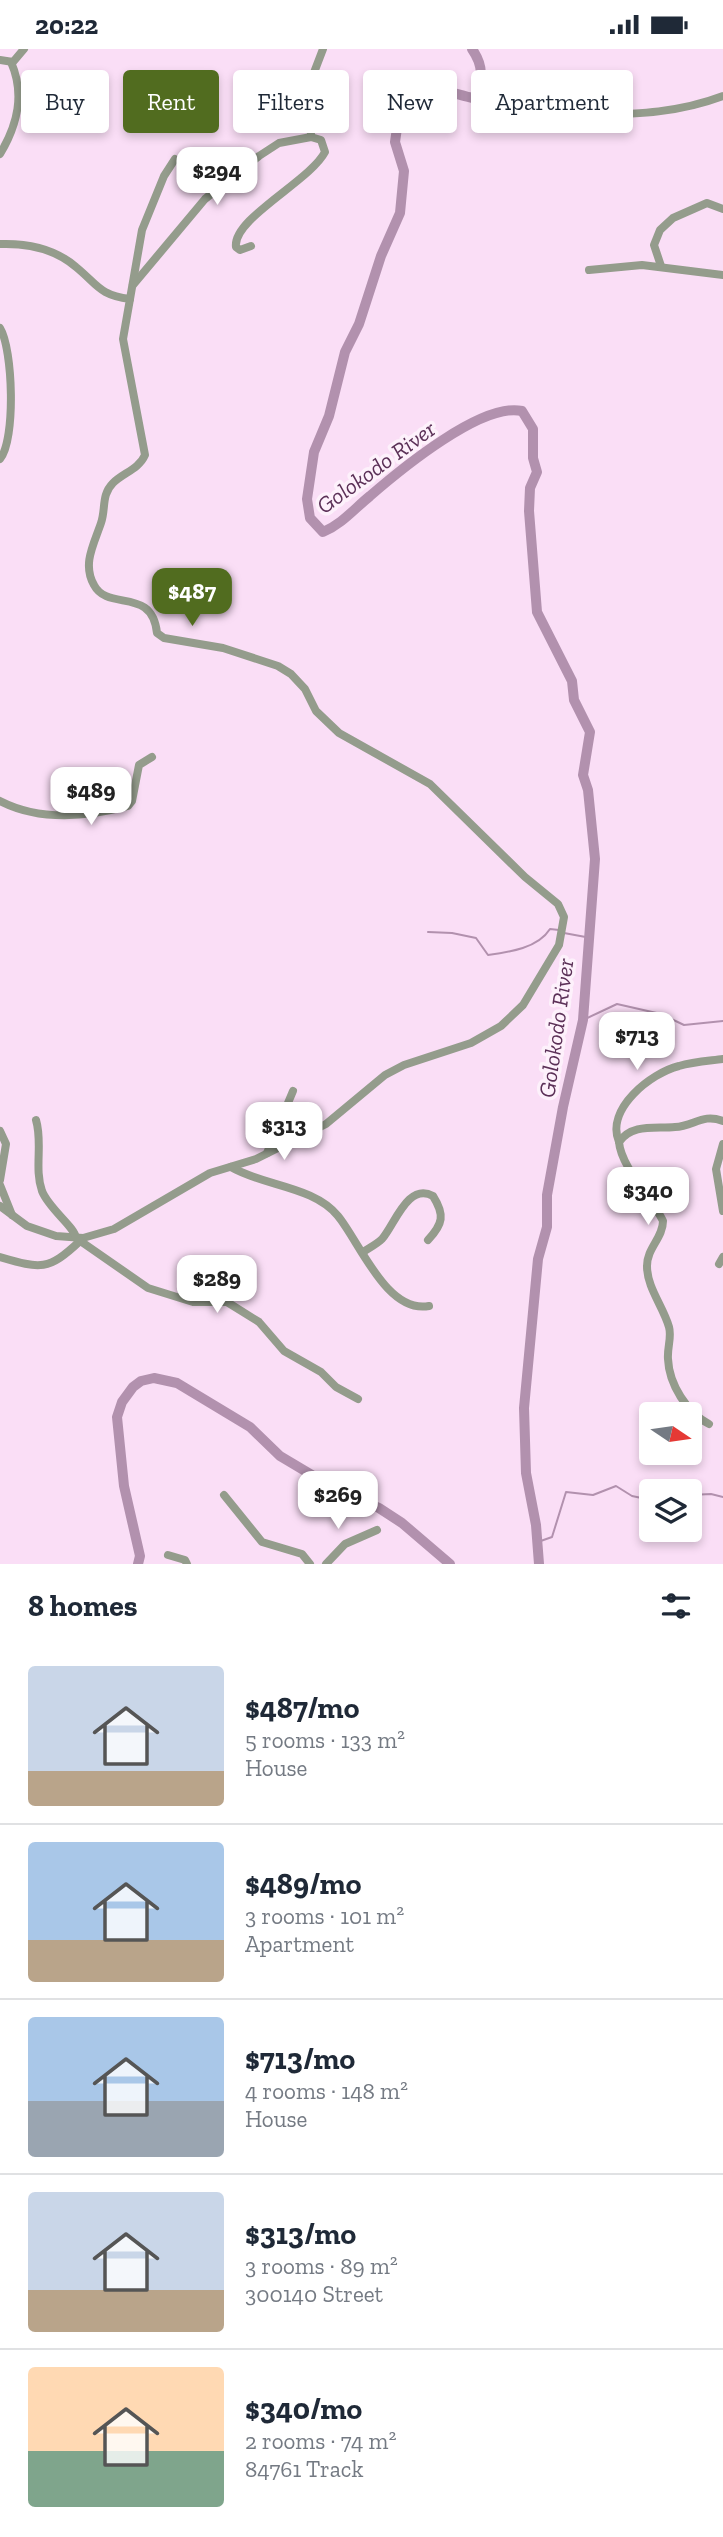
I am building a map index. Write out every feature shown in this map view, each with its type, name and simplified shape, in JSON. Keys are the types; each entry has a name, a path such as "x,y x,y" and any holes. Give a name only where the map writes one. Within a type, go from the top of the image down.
{"street":[{"path":"0,60 11,62 18,59 24,49"},
{"path":"311,137 310,83 323,49"},
{"path":"0,154 12,131 18,107 19,82 11,62"},
{"path":"633,116 706,104 723,96"},
{"path":"133,285 205,199 274,145 311,137 324,145 321,160 302,180 262,208 238,234 236,247 240,250 251,246"},
{"path":"0,1257 45,1266 56,1263 78,1240 114,1229 188,1184 267,1153 334,1119 376,1083 404,1065 471,1043 501,1026 523,1005 559,945 564,925 561,907 525,877 430,784 340,733 316,711 305,689 284,669 223,649 164,638 157,633 153,617 141,605 104,594 94,585 89,556 102,520 105,495 114,482 139,464 145,455 124,339 136,247 164,176 175,159"},
{"path":"661,266 654,245 666,224 707,203 723,209"},
{"path":"0,244 23,244 52,251 77,267 106,295 130,299"},
{"path":"589,270 618,266 661,266 723,275"},
{"path":"0,328 8,348 11,421 10,442 0,459"},
{"path":"0,801 23,811 47,814 78,814 128,806 132,801 139,765 152,757"},
{"path":"709,1424 698,1417 672,1379 668,1356 669,1327 647,1270 649,1255 662,1232 663,1221 620,1150 617,1125 622,1110 650,1080 678,1066 723,1059"},
{"path":"267,1153 293,1091"},
{"path":"619,1142 623,1137 649,1126 676,1128 704,1118 723,1121"},
{"path":"36,1119 40,1133 41,1186 51,1208 74,1229 78,1240"},
{"path":"0,1131 6,1144 0,1182 12,1216"},
{"path":"723,1144 716,1169 723,1211"},
{"path":"232,1167 329,1207 392,1293 416,1307 429,1306"},
{"path":"363,1252 382,1239 409,1199 420,1193 433,1196 442,1211 440,1227 428,1240"},
{"path":"0,1206 41,1233 78,1240 148,1288 193,1302 227,1302 259,1322 284,1351 321,1372 336,1387 358,1399"},
{"path":"224,1496 262,1542 302,1554 310,1564"},
{"path":"326,1564 345,1544 377,1530"},
{"path":"168,1555 185,1560 187,1564"}],"waterway":[{"name":"Golokodo River","path":"472,49 479,61 481,73 474,98 444,91 418,90 400,107 395,142 404,171 400,213 381,256 359,324 345,352 329,416 314,452 307,499 310,518 323,532 342,521 421,455 464,427 505,411 522,411 533,429 533,458 537,472 530,488 529,511 537,612 572,681 574,700 590,732 583,775 588,790 595,859 583,1020 547,1195 547,1227 538,1259 524,1408 526,1473 536,1525 539,1564"},
{"path":"428,932 476,938 488,955 523,948 538,941 550,929 559,930"},
{"path":"564,933 591,938"},
{"path":"583,1020 617,1004 661,1014 684,1025 723,1021"},
{"name":"Golokodo River","path":"138,1564 140,1556 124,1486 117,1417 122,1402 133,1387 141,1381 154,1378 177,1383 250,1427 280,1456 327,1484 379,1508 402,1523 450,1564"},
{"path":"535,1543 552,1537 566,1492 593,1495 616,1486 639,1497"},
{"path":"702,1494 723,1497"}]}
